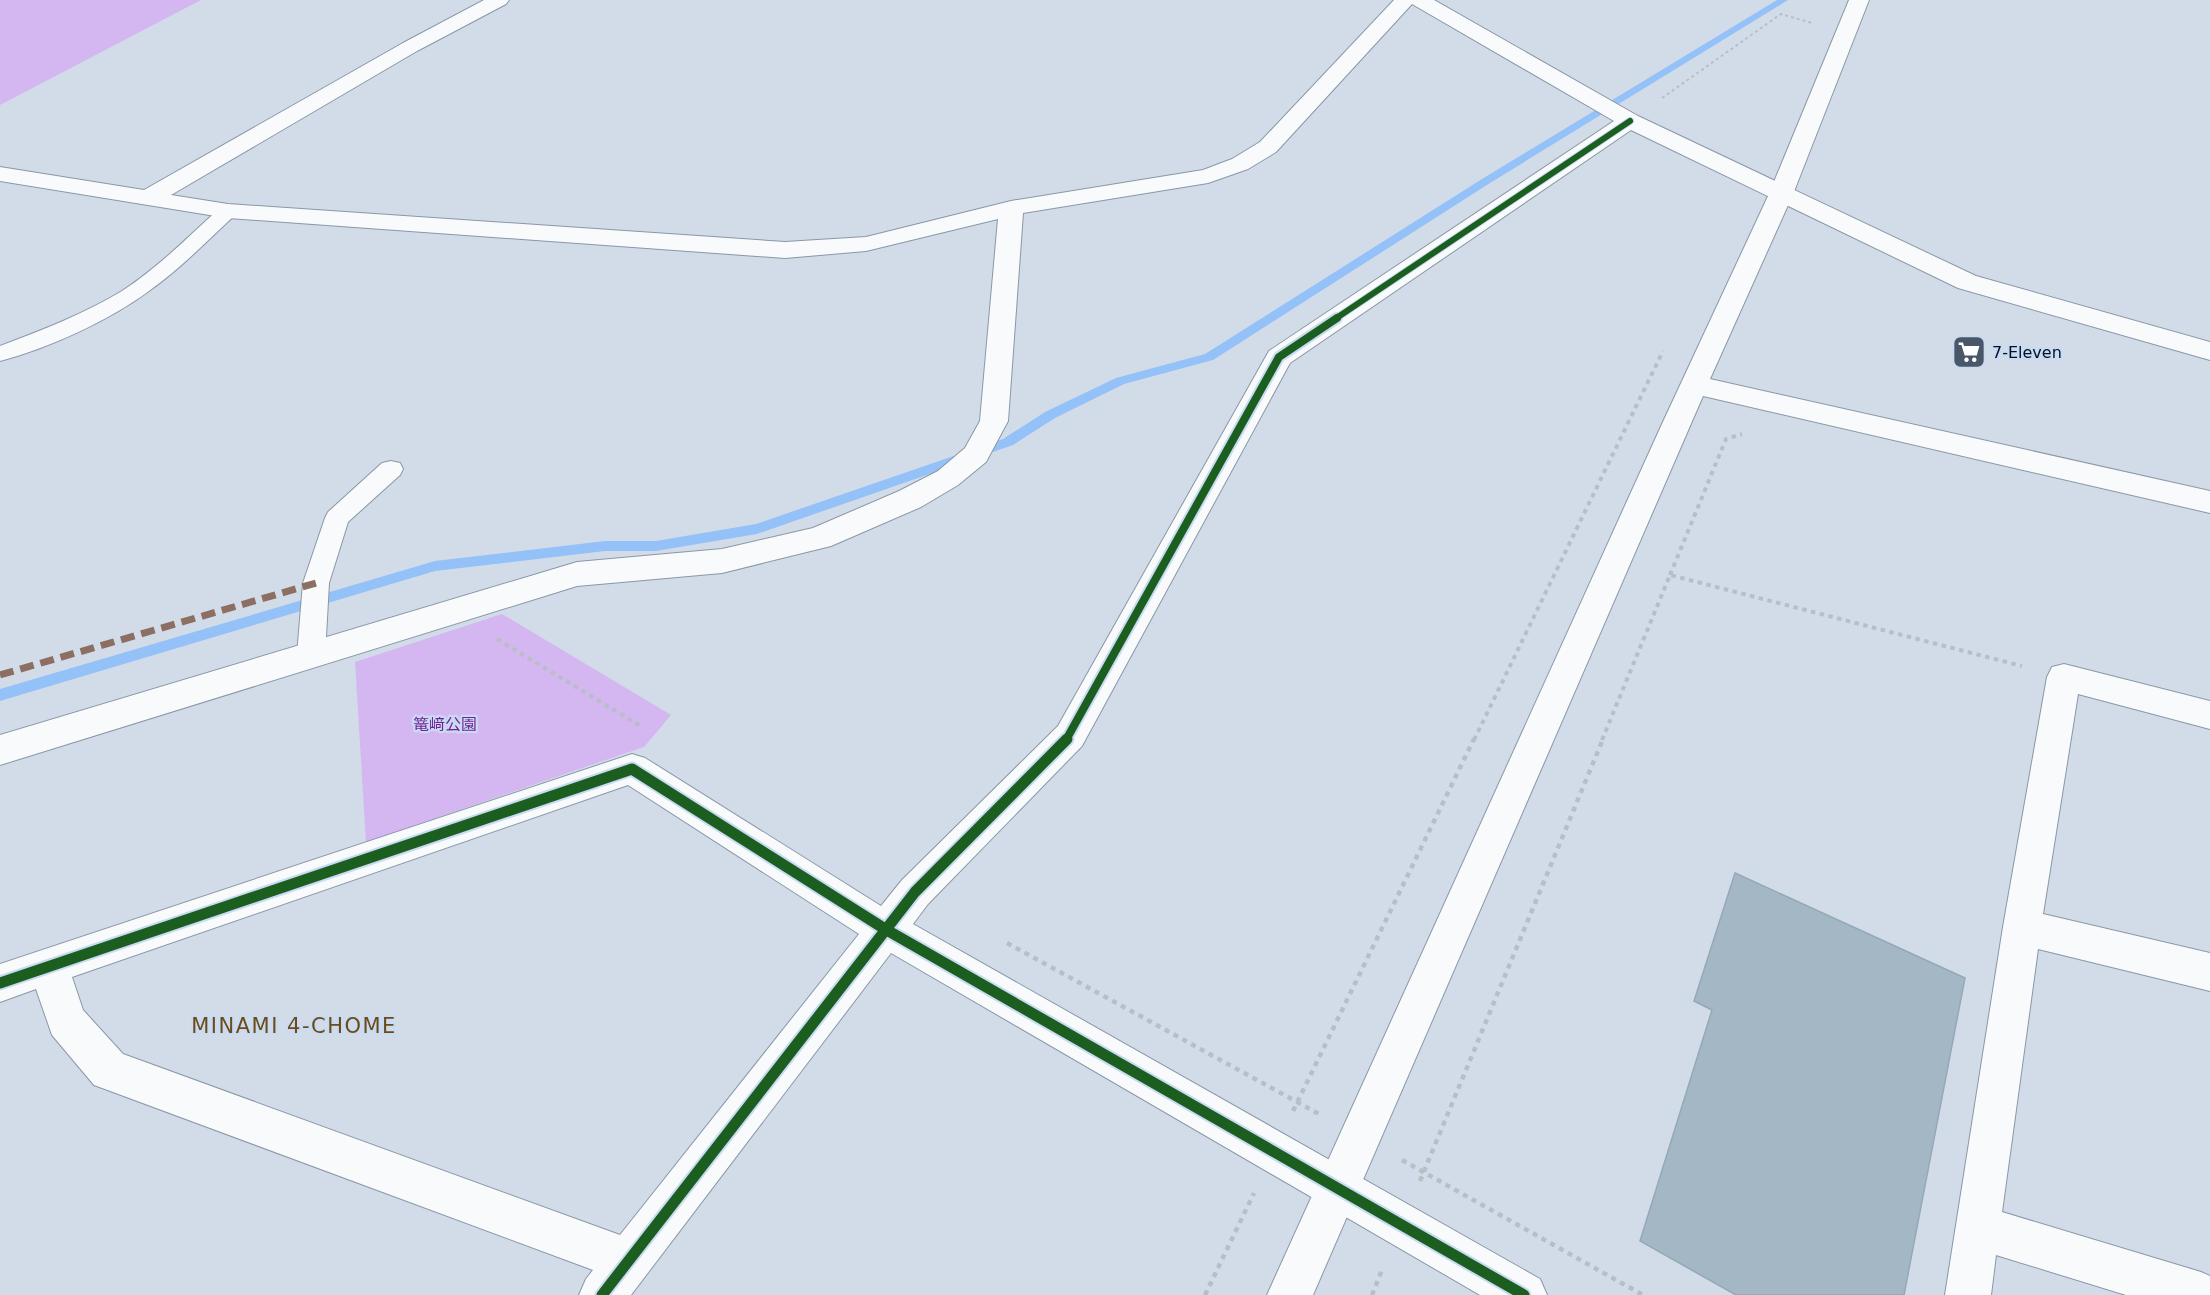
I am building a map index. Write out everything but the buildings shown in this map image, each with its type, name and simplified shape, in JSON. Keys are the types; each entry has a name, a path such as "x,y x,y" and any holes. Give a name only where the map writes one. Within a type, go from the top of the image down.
{"street":[{"path":"150,197 410,47 499,0"},
{"path":"0,174 228,211 785,250 866,244 1011,208 1208,176 1240,164 1268,147 1405,0"},
{"path":"1419,0 1630,121 1967,282 2210,351"},
{"path":"1290,1295 1781,194 1859,0"},
{"path":"602,1295 915,892 1070,736 1279,357 1630,121"},
{"path":"0,750 577,574 722,561 820,538 910,499 948,478 976,455 994,421 1011,208"},
{"path":"1694,385 2210,502"},
{"path":"1968,1295 2022,927 2064,677 2210,715"},
{"path":"0,983 632,769 885,929 1524,1295"},
{"path":"2022,927 2210,972"},
{"path":"49,967 66,1021 109,1070 627,1260"},
{"path":"1978,1227 2201,1295"}],"lane":[{"path":"0,354 46,337 129,295 159,274 228,211"},
{"path":"311,654 314,603 337,518 391,469"}],"path":[{"path":"1630,121 1781,14 1821,25"},
{"path":"1205,1295 1665,347"},
{"path":"1372,1295 1726,439 1746,433"},
{"path":"1670,575 2064,677"}],"green space":[{"path":"0,0 201,0 0,105"},
{"name":"篭﨑公園","path":"502,614 671,715 644,747 366,842 355,662"}],"waterway":[{"path":"0,695 435,566 605,546 656,546 757,529 1008,442 1050,415 1120,381 1209,357 1486,181 1783,0"}],"marked path":[{"path":"0,675 316,583"}],"cycle path":[{"path":"602,1295 915,892 1070,736 1279,357 1630,121"},
{"path":"0,983 632,769 885,929 1524,1295"}],"place":[{"name":"7-Eleven","path":"1969,352"}],"district":[{"name":"MINAMI 4-CHOME","path":"294,1026"}]}
